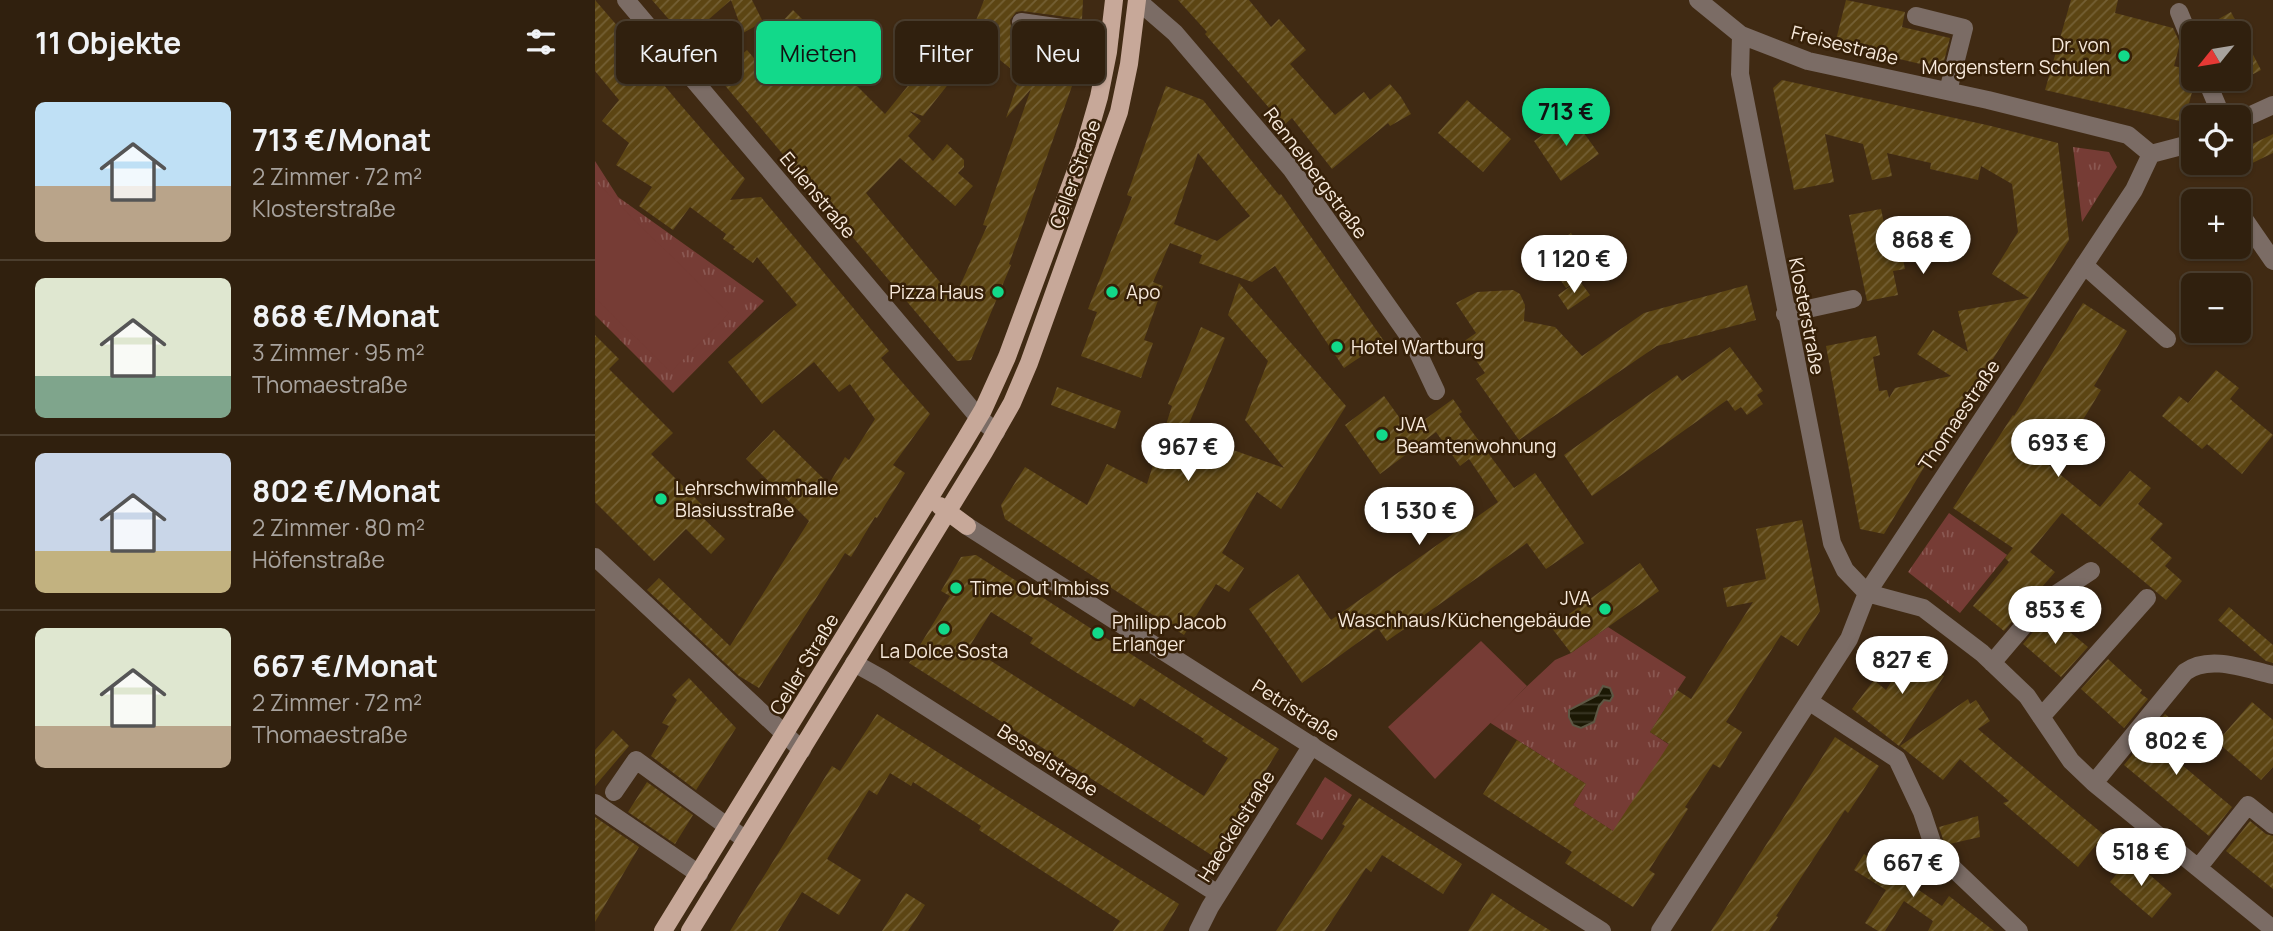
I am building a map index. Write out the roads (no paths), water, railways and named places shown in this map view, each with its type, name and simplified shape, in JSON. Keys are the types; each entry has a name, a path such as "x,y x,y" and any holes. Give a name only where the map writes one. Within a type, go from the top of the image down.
{"main road":[{"name":"Celler Straße","path":"663,931 979,418 1007,357 1084,149 1099,97 1114,0"},
{"name":"Celler Straße","path":"690,931 996,432 1029,363 1119,111 1129,64 1137,0"},
{"path":"962,488 961,509 967,526"},
{"path":"930,496 967,526"}],"street":[{"name":"Eulenstraße","path":"626,0 979,418"},
{"name":"Rennelbergstraße","path":"1137,0 1175,33 1292,170 1413,342 1436,391"},
{"name":"Freisestraße","path":"1698,0 1741,35 1808,61 1948,91 2128,135 2151,154"},
{"path":"2179,12 2183,21"},
{"path":"1916,16 1964,28 1948,91"},
{"path":"1105,35 1110,36"},
{"name":"Klosterstraße","path":"1741,35 1739,74 1832,543 1845,570 1867,593"},
{"path":"2251,115 2273,105"},
{"path":"2151,154 2181,146"},
{"name":"Thomaestraße","path":"1660,931 1849,639 1867,593 2134,190 2151,154"},
{"path":"2251,229 2273,261"},
{"path":"2084,265 2167,339"},
{"path":"1785,314 1853,299"},
{"path":"979,418 996,432"},
{"name":"Petristraße","path":"967,526 1602,931"},
{"path":"595,557 802,751"},
{"path":"1992,663 2044,602 2091,571"},
{"path":"1867,593 1923,608 1992,663 2027,696 2071,761 2094,783 2273,929"},
{"path":"2041,717 2147,598"},
{"name":"Besselstraße","path":"854,663 1218,894"},
{"path":"2094,783 2186,672 2196,664 2230,666 2273,675"},
{"path":"1810,702 1897,759 1935,851 2006,923 2019,931"},
{"name":"Haeckelstraße","path":"1198,931 1218,894 1312,745"},
{"path":"614,792 636,760 746,840"},
{"path":"595,803 699,874"},
{"path":"2198,868 2248,805 2273,825"}],"place":[{"name":"Dr. von Morgenstern Schulen","path":"2124,56"},
{"name":"Pizza Haus","path":"998,292"},
{"name":"Apo","path":"1112,292"},
{"name":"Hotel Wartburg","path":"1337,347"},
{"name":"JVA Beamtenwohnung","path":"1382,435"},
{"name":"Lehrschwimmhalle Blasiusstraße","path":"661,499"},
{"name":"Time Out Imbiss","path":"956,588"},
{"name":"JVA Waschhaus/Küchengebäude","path":"1605,609"},
{"name":"La Dolce Sosta","path":"944,629"},
{"name":"Philipp Jacob Erlanger","path":"1098,633"}]}
